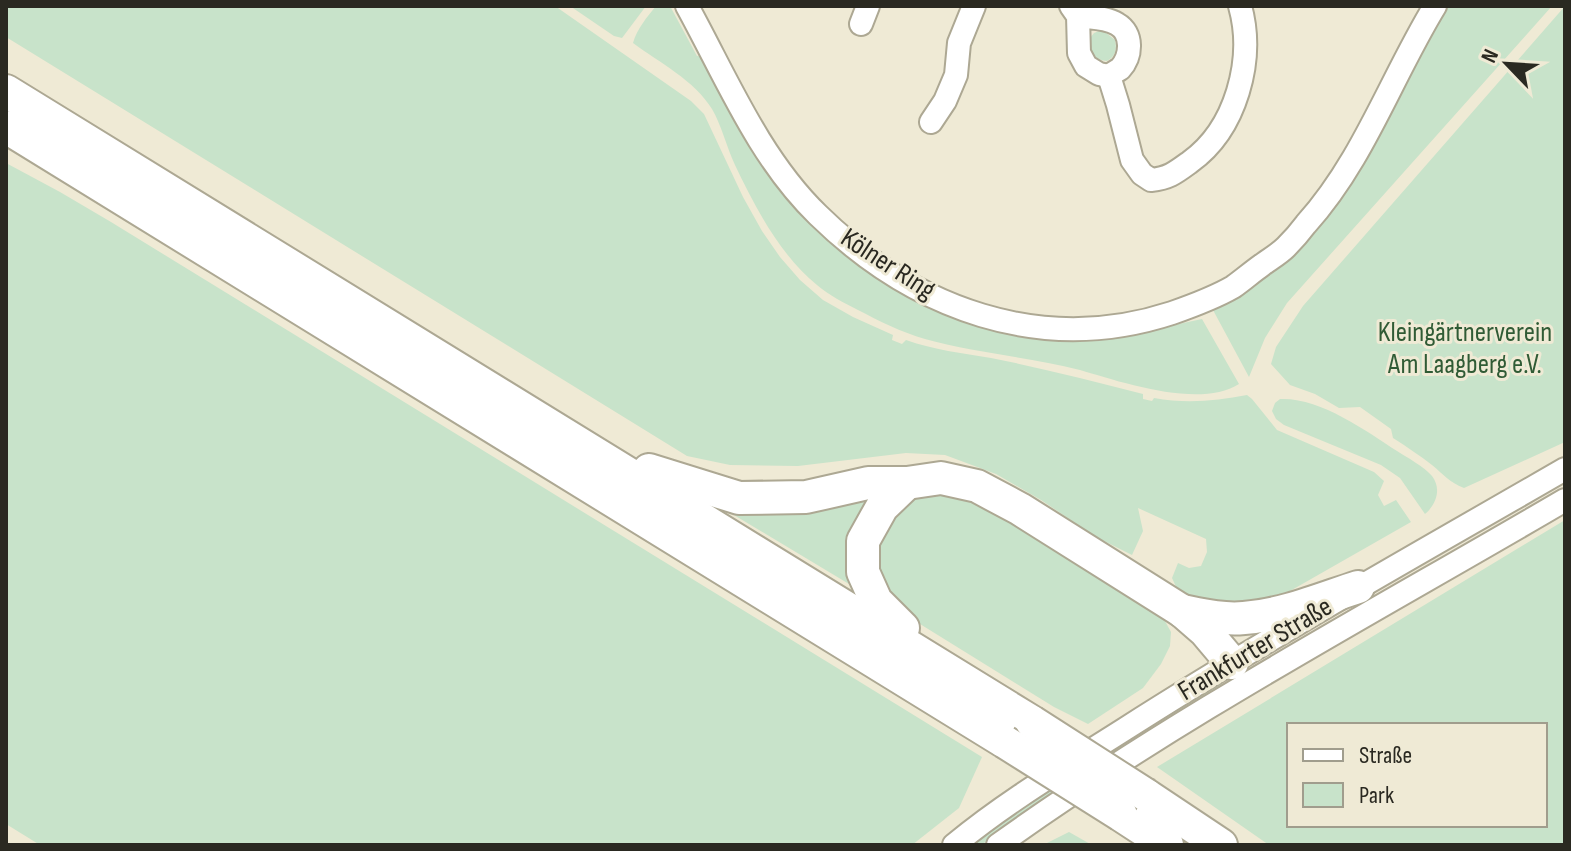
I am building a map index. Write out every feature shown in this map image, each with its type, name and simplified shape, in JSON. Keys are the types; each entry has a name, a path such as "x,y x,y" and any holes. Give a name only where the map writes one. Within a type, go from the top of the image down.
{"highway":[{"path":"6,91 1032,722 1134,805 1167,845"},
{"path":"6,127 1005,742 1221,845"},
{"path":"586,446 675,480 739,498 806,497 868,483 907,483 941,478 977,486 1020,509 1182,611 1205,631 1239,674"},
{"path":"907,483 882,507 863,541 863,572 876,601 939,665"},
{"path":"1182,611 1242,618 1275,613 1358,587"}],"street":[{"name":"Kölner Ring","path":"687,6 753,130 781,172 817,215 862,253 915,288 978,315 1033,328 1090,330 1152,319 1197,304 1232,287 1286,247 1325,203 1355,157 1435,6"},
{"path":"931,122 945,101 956,75 959,43 974,6"},
{"path":"1109,76 1132,160 1151,180 1167,178 1195,159 1213,139 1232,108 1242,77 1246,45 1240,6"},
{"path":"1074,11 1117,24 1125,31 1130,45 1127,58 1119,70 1109,76 1086,66 1079,53 1074,11"},
{"name":"Frankfurter Straße","path":"998,845 1118,765 1358,587 1565,469"},
{"name":"Frankfurter Straße","path":"954,845 1025,792 1239,674 1381,606 1565,500"}],"green space":[{"path":"6,6 555,6 691,101 704,114 762,231 800,280 823,300 893,335 892,340 902,344 906,340 1048,370 1143,394 1143,399 1201,401 1247,395 1277,430 1374,472 1384,481 1378,495 1384,506 1396,500 1411,522 1290,591 1255,601 1216,603 1178,591 1172,578 1178,563 1189,568 1201,566 1207,552 1206,539 1138,508 1143,531 1132,555 1096,537 996,474 945,455 906,453 798,466 730,465 687,456 6,37"},
{"path":"570,6 646,6 622,38 614,36"},
{"path":"656,6 670,6 697,56 704,55 817,228 856,262 909,297 966,322 1011,334 1061,339 1113,338 1202,319 1239,384 1223,391 1203,394 1160,391 1080,370 925,339 847,305 817,285 780,245 743,181 705,99 686,81 633,43"},
{"path":"1446,6 1552,6 1287,303 1265,338 1249,377 1213,310 1281,266 1316,232 1350,187"},
{"name":"Kleingärtnerverein Am Laagberg e.V.","path":"1565,6 1565,442 1464,488 1393,438 1391,429 1360,407 1339,408 1315,394 1290,385 1271,364 1276,347 1303,306"},
{"path":"1099,31 1115,40 1115,52 1107,61 1098,59 1091,50 1090,38"},
{"path":"6,163 111,222 982,757 959,808 912,845 40,845 6,824"},
{"path":"1280,399 1310,403 1326,409 1420,466 1432,476 1437,486 1432,506 1425,514 1400,478 1381,465 1284,425 1272,411"},
{"path":"940,489 966,494 1160,612 1171,632 1170,646 1143,688 1088,724 1054,707 900,609 885,593 874,566 876,536 914,495"},
{"path":"861,498 868,505 846,548 849,584 734,515 742,511"},
{"path":"1565,520 1565,845 1269,845 1157,767"},
{"path":"1221,684 1220,688 981,845 969,845 1118,745"},
{"path":"1069,832 1092,845 1043,845"}]}
